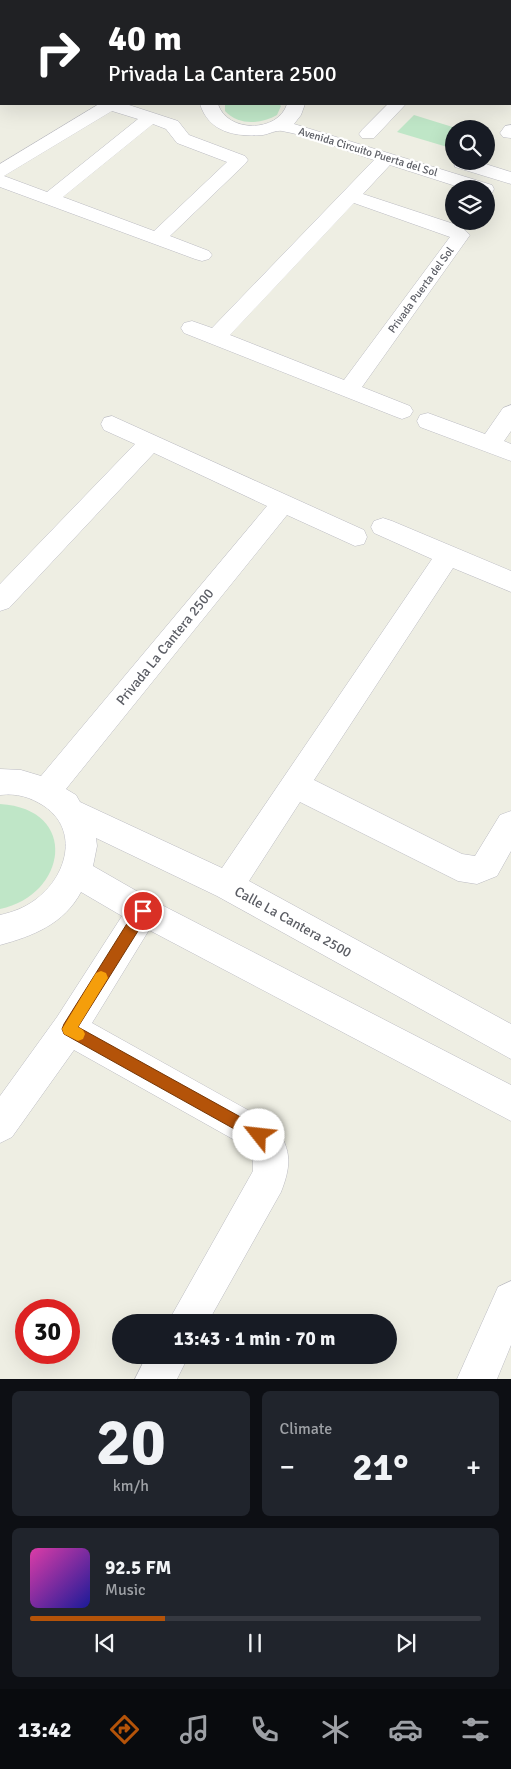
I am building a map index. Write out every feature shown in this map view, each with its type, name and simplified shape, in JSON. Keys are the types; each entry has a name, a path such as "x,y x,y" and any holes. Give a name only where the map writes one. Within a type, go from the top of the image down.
{"street":[{"path":"0,172 109,105"},
{"path":"114,105 150,118 195,117 238,129 267,129 280,125 290,119 296,108"},
{"path":"368,134 396,105"},
{"name":"Avenida Circuito Puerta del Sol","path":"296,108 314,117"},
{"path":"157,238 239,160 183,139 195,117"},
{"path":"49,199 150,118"},
{"name":"Avenida Circuito Puerta del Sol","path":"280,125 387,149 464,180"},
{"name":"Avenida Circuito Puerta del Sol","path":"350,128 368,134 387,149"},
{"path":"216,338 351,196 387,149"},
{"name":"Avenida Circuito Puerta del Sol","path":"485,170 511,178"},
{"path":"0,181 202,255"},
{"name":"Avenida Circuito Puerta del Sol","path":"495,192 511,197"},
{"name":"Privada Puerta del Sol","path":"348,390 459,239 460,235 453,230 351,196"},
{"path":"192,328 402,411"},
{"path":"428,421 500,449 511,413"},
{"path":"112,424 355,537"},
{"path":"0,601 152,442"},
{"name":"Privada La Cantera 2500","path":"59,801 284,504"},
{"path":"383,527 511,582"},
{"path":"228,886 448,555"},
{"name":"Calle La Cantera 2500","path":"0,782 30,784 59,801 228,886 511,1042"},
{"path":"295,785 458,867 468,870 486,866 511,824"},
{"path":"0,930 13,929 41,916 63,897 77,873 82,851 80,830 59,801"},
{"path":"77,873 143,911 511,1104"},
{"path":"0,1125 69,1029 143,911"},
{"path":"69,1029 259,1135 268,1144 272,1155 273,1167 268,1179 192,1314"},
{"path":"477,1379 511,1300"},
{"path":"155,1379 164,1364"}],"green space":[{"path":"225,105 281,106 277,115 257,122 237,119 225,111"},
{"path":"414,115 445,125 445,146 397,132"},
{"path":"0,804 26,809 43,821 53,836 55,853 51,871 40,887 23,901 0,909"}],"slow traffic":[{"path":"78,1034 69,1029 101,978"}],"route":[{"path":"143,911 69,1029 259,1135"}]}
